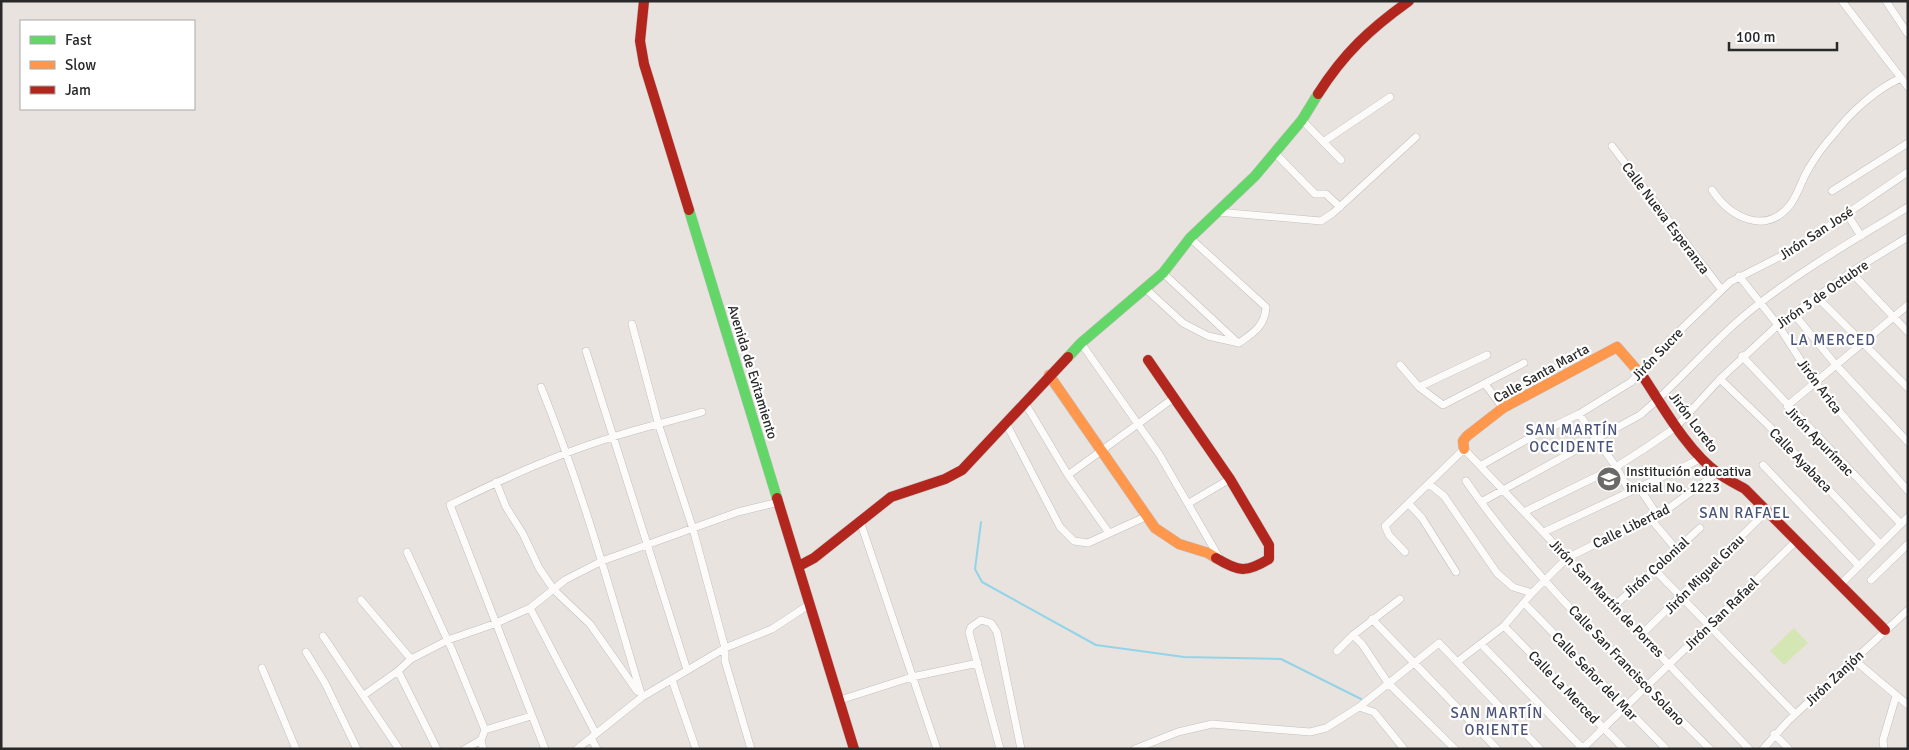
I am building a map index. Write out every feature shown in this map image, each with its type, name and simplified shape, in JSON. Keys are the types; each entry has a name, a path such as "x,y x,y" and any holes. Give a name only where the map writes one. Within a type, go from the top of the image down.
{"street":[{"name":"Avenida de Evitamiento","path":"644,1 640,41 644,64 854,749"},
{"path":"799,566 814,558 860,521 897,495 956,474 987,445 1048,375 1080,343 1163,273 1190,238 1255,176 1302,120 1329,77 1349,52 1374,27 1409,1"},
{"path":"1842,1 1908,87"},
{"path":"1886,1 1908,34"},
{"path":"1712,190 1720,201 1740,218 1753,222 1766,222 1790,205 1810,166 1835,132 1885,84 1901,78"},
{"path":"1323,142 1390,97"},
{"path":"1302,120 1341,160"},
{"path":"1218,212 1321,221 1340,207 1416,137"},
{"path":"1832,191 1908,143"},
{"name":"Calle Nueva Esperanza","path":"1612,146 1721,289"},
{"path":"1274,152 1315,194 1326,194 1340,207"},
{"name":"Jirón San José","path":"1721,289 1739,276 1795,249 1825,226 1847,214 1908,172"},
{"path":"1481,502 1640,415 1659,399 1708,348 1760,302 1908,207"},
{"path":"1847,214 1861,236"},
{"name":"Jirón 3 de Octubre","path":"1524,512 1616,467 1676,427 1742,356 1778,325 1851,272 1908,237"},
{"path":"1146,289 1183,324 1208,336 1239,343 1258,330 1266,316 1266,307 1190,238"},
{"path":"1851,272 1908,332"},
{"path":"1163,273 1239,343"},
{"name":"Jirón Arica","path":"1739,276 1778,325 1814,383 1908,491"},
{"name":"Jirón Sucre","path":"1480,466 1535,435 1579,414 1623,388 1641,374 1670,340 1721,289"},
{"path":"1817,297 1908,388"},
{"path":"1787,406 1908,305"},
{"path":"1794,314 1836,365 1908,442"},
{"path":"632,324 659,426 693,529 725,648 725,661 751,749"},
{"path":"1080,343 1139,425 1189,503 1221,561"},
{"name":"Jirón Loreto","path":"1618,347 1641,374 1676,427 1702,458 1717,473 1745,489 1795,542 1886,630"},
{"name":"Calle Santa Marta","path":"1464,449 1463,441 1467,436 1502,408 1618,347"},
{"path":"586,351 687,670"},
{"path":"1418,387 1486,355"},
{"name":"Jirón Apurímac","path":"1742,356 1900,524"},
{"path":"1048,375 1102,451 1145,517 1164,534 1179,544 1208,553 1221,561 1243,570 1262,564 1271,555 1269,545 1230,479 1148,360"},
{"path":"1400,366 1418,387 1443,405 1524,363"},
{"name":"Calle Ayabaca","path":"1720,378 1768,425 1880,544"},
{"path":"1485,384 1502,408"},
{"path":"540,387 566,455 602,561 642,697"},
{"path":"1068,475 1175,397"},
{"path":"1024,403 1068,475 1109,533"},
{"path":"545,749 449,507 496,482 566,455 614,437 659,426 702,412"},
{"path":"1579,414 1616,467 1630,492"},
{"path":"1006,423 1060,527 1074,542 1088,543 1145,517"},
{"path":"1405,552 1389,535 1385,526 1464,449"},
{"name":"Jirón San Martín de Porres","path":"1464,449 1749,749"},
{"path":"1544,532 1640,489 1702,458"},
{"path":"1763,465 1859,566"},
{"name":"Calle Libertad","path":"1457,662 1482,645 1504,626 1532,593 1567,558 1654,517 1717,473"},
{"path":"1189,503 1230,479"},
{"name":"Calle San Francisco Solano","path":"1466,481 1545,580 1710,749"},
{"path":"496,482 506,507 523,534 539,568 554,590 590,624 642,697"},
{"path":"1429,484 1444,496 1497,573 1514,587 1532,593"},
{"path":"1640,489 1654,517 1676,549"},
{"path":"364,695 398,672 411,659 448,640 494,624 530,608 565,580 602,561 738,512 779,502"},
{"path":"1409,504 1422,518 1456,572"},
{"name":"Jirón Miguel Grau","path":"1641,636 1766,512"},
{"path":"1840,585 1908,517"},
{"path":"860,521 937,749"},
{"name":"Jirón Colonial","path":"1613,607 1700,528"},
{"name":"Jirón San Rafael","path":"1582,749 1648,687 1669,664 1795,542"},
{"path":"1871,580 1908,544"},
{"path":"407,552 448,640 485,730 481,740 483,749"},
{"path":"1654,569 1710,624 1795,714"},
{"path":"1337,651 1372,619 1400,599"},
{"path":"361,600 411,659"},
{"name":"Calle Señor del Mar","path":"1524,603 1666,749"},
{"path":"577,749 642,697 725,648 772,629 810,604"},
{"path":"530,608 594,736 597,749"},
{"name":"Jirón Zanjón","path":"1763,749 1774,734 1908,610"},
{"path":"1372,619 1414,665 1497,749"},
{"path":"1000,749 969,632 970,626 976,622 986,620 995,626 997,632 1021,749"},
{"name":"Calle La Merced","path":"1504,626 1624,749"},
{"path":"1353,635 1362,644 1388,683 1452,746 1443,749"},
{"path":"323,636 399,749"},
{"path":"1134,749 1178,732 1212,724 1310,732 1326,728 1359,707 1440,643 1540,749"},
{"path":"1482,645 1582,749"},
{"path":"306,652 325,683 357,749"},
{"path":"1853,659 1908,705"},
{"path":"840,700 912,677 978,663"},
{"path":"262,668 296,749"},
{"path":"398,672 437,749"},
{"path":"672,680 696,749"},
{"path":"1884,749 1883,740 1896,696"},
{"path":"1359,707 1374,712 1404,749"},
{"path":"485,730 531,716"},
{"path":"1774,734 1789,749"},
{"path":"465,749 481,740"}],"green space":[{"path":"1794,628 1808,643 1784,665 1770,651"}],"waterway":[{"path":"981,522 975,569 982,582 1096,645 1184,657 1281,659 1361,699"}],"traffic: fast":[{"path":"1068,357 1081,343 1163,273 1190,238 1255,176 1302,120 1318,94"},
{"path":"689,210 777,498"}],"traffic: slow":[{"path":"1464,449 1463,441 1467,436 1503,408 1617,347 1644,378"},
{"path":"1049,375 1155,528 1179,544 1208,553 1216,558"}],"traffic: jam":[{"path":"644,1 640,41 644,64 689,210"},
{"path":"1318,94 1348,54 1370,32 1409,1"},
{"path":"799,566 814,558 891,497 945,479 962,470 1068,357"},
{"path":"1148,360 1230,479 1269,545 1269,559 1248,569 1231,566 1216,558"},
{"path":"1644,378 1677,429 1697,454 1718,473 1745,489 1885,630"},
{"path":"777,498 854,749"}],"place":[{"name":"Institución educativa inicial No. 1223","path":"1609,479"}],"district":[{"name":"LA MERCED","path":"1833,340"},
{"name":"SAN MARTÍN OCCIDENTE","path":"1572,438"},
{"name":"SAN RAFAEL","path":"1745,513"},
{"name":"SAN MARTÍN ORIENTE","path":"1497,722"}]}
